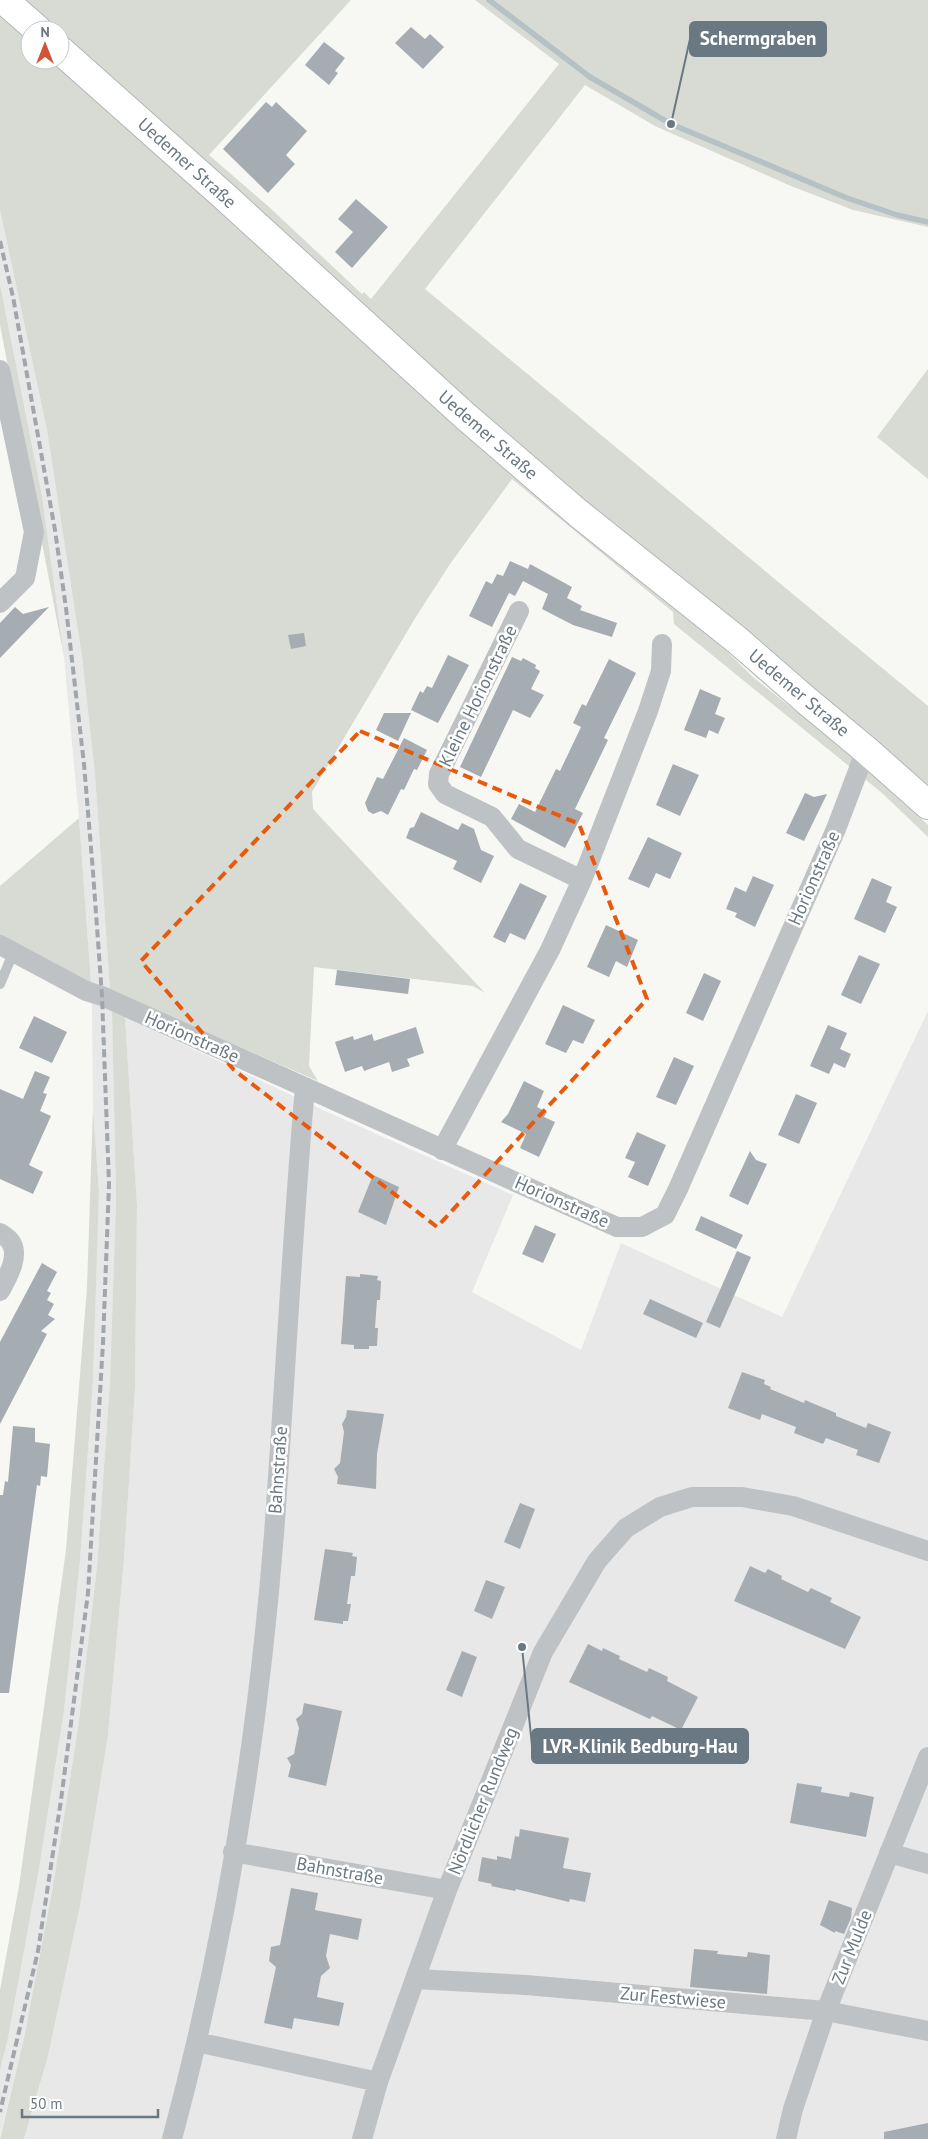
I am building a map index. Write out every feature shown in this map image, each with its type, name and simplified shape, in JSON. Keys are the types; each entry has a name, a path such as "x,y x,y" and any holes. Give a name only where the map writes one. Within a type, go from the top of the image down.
{"main road":[{"path":"4,0 27,20"},
{"name":"Uedemer Straße","path":"70,59 224,196 464,415 578,514 738,640 928,805"}],"street":[{"path":"0,370 6,435 34,532 25,578 0,603"},
{"name":"Kleine Horionstraße","path":"519,611 439,774 438,784 445,794 492,817 518,849 582,880"},
{"path":"442,1150 550,950 582,880 648,711 660,672 662,644"},
{"name":"Horionstraße","path":"7,948 86,991 617,1227 642,1227 665,1216 678,1189 836,829 866,750"},
{"name":"Bahnstraße","path":"172,2139 197,2042 219,1944 260,1672 274,1536 305,1087"},
{"path":"0,1233 10,1241 14,1254 8,1276 0,1291"},
{"name":"Nördlicher Rundweg","path":"362,2139 378,2082 447,1890 543,1652 597,1561 626,1528 660,1507 692,1498 742,1497 794,1506 928,1552"},
{"name":"Zur Mulde","path":"786,2139 792,2109 826,2011 928,1757"},
{"name":"Bahnstraße","path":"233,1852 447,1890"},
{"path":"889,1853 928,1864"},
{"name":"Zur Festwiese","path":"416,1978 526,1985 826,2011 928,2031"},
{"path":"197,2042 378,2082"}],"lane":[{"path":"0,984 7,948"}],"highlighted area":[{"path":"360,731 579,824 647,999 437,1227 234,1070 141,961"}],"shaded area":[{"path":"17,0 351,0 209,155 268,206 362,294 364,292 371,299 559,64 475,0 928,0 928,227 853,210 791,186 655,126 585,85 425,289 928,706 928,789 540,467 70,47 70,20 40,20"},
{"path":"0,9 20,26 20,70 69,70 681,606 754,678 846,751 928,825 928,837 882,793 674,624 673,612 512,479 450,564 414,620 312,792 313,809 485,993 473,986 314,967 309,1066 318,1081 110,990 95,774 82,657 47,430 0,210"},
{"path":"0,210 47,430 82,657 95,774 110,990 91,983 79,818 64,657 42,496 0,284"},
{"path":"0,284 42,496 64,657 0,325"},
{"path":"928,369 928,479 877,437"},
{"path":"79,818 91,983 0,938 0,886"},
{"path":"92,1003 112,1011 116,1200 110,1381 97,1567 78,1728 53,1886 24,2038 0,2136 0,2070 8,2038 39,1869 64,1711 80,1561 93,1381 99,1192 93,1108"},
{"path":"112,1011 125,1017 137,1205 135,1388 124,1559 108,1735 81,1900 48,2056 24,2139 0,2139 24,2038 53,1886 78,1728 97,1567 110,1381 116,1200"},
{"path":"928,1011 928,2139 24,2139 48,2056 108,1735 124,1559 135,1388 137,1205 125,1017 323,1110 513,1195 472,1292 581,1350 621,1243 782,1317"},
{"path":"93,1108 99,1192 93,1381 80,1561 64,1711 39,1869 8,2038 0,2070 0,1990 19,1886 66,1550 87,1287"}],"building":[{"path":"411,27 425,39 430,34 444,47 423,69 395,43"},
{"path":"324,42 345,58 335,71 338,73 329,85 305,65"},
{"path":"266,102 272,107 276,102 307,131 286,155 295,164 268,193 223,149"},
{"path":"356,199 388,227 352,268 335,252 353,232 338,219"},
{"path":"510,561 528,569 530,564 572,587 567,598 582,606 580,610 617,623 612,637 573,625 542,609 548,594 523,581 515,596 509,593 492,627 469,616 486,581 492,584 497,574 503,576"},
{"path":"15,607 23,614 49,607 0,658 0,623"},
{"path":"304,633 306,646 291,649 288,635"},
{"path":"448,655 469,665 438,723 411,710 420,691 423,693 427,686 432,688"},
{"path":"512,657 521,661 523,658 536,665 535,668 540,671 531,689 544,695 530,718 513,710 481,777 460,767"},
{"path":"609,659 636,673 604,738 608,740 575,809 583,813 565,848 511,819 519,804 535,812 556,769 560,771 581,727 573,723 582,704 586,706"},
{"path":"700,689 721,698 715,714 725,718 718,734 709,730 706,738 684,730"},
{"path":"384,713 411,713 398,741 376,730"},
{"path":"404,738 427,750 417,770 414,769 404,790 401,789 388,815 381,811 373,814 368,811 365,803 377,777 383,779"},
{"path":"673,764 699,775 680,816 656,805"},
{"path":"805,793 814,797 827,794 804,841 786,833"},
{"path":"421,812 458,830 462,823 474,829 481,850 494,856 481,883 453,869 457,861 406,838 410,828 414,827"},
{"path":"648,837 682,853 670,879 656,873 649,888 628,879"},
{"path":"753,876 774,885 755,927 735,917 737,913 726,909 735,887 746,892"},
{"path":"872,878 892,887 886,902 897,907 885,933 854,919"},
{"path":"520,883 547,896 525,940 510,933 505,943 493,937"},
{"path":"606,925 638,940 627,967 616,961 609,977 587,967"},
{"path":"859,955 880,964 861,1004 841,995"},
{"path":"337,970 410,979 408,994 335,985"},
{"path":"704,973 721,981 703,1021 686,1013"},
{"path":"563,1005 595,1020 583,1044 573,1040 566,1053 545,1044"},
{"path":"34,1016 67,1032 52,1063 19,1048"},
{"path":"828,1025 847,1033 840,1049 851,1054 845,1068 834,1063 829,1074 810,1066"},
{"path":"416,1027 424,1053 407,1059 410,1066 392,1072 389,1062 364,1071 362,1066 345,1072 335,1042 353,1036 354,1040 372,1034 374,1041"},
{"path":"674,1057 694,1066 676,1105 656,1097"},
{"path":"35,1071 50,1077 43,1093 47,1094 40,1111 51,1116 29,1165 43,1172 33,1194 0,1179 0,1089 23,1099"},
{"path":"524,1081 544,1091 537,1107 547,1112 544,1117 555,1122 539,1157 520,1148 526,1134 501,1122 508,1114"},
{"path":"796,1094 817,1103 799,1144 778,1135"},
{"path":"637,1132 666,1145 648,1186 628,1177 635,1162 625,1158"},
{"path":"750,1151 756,1160 767,1164 748,1205 729,1196"},
{"path":"373,1175 399,1187 386,1225 358,1212"},
{"path":"701,1216 743,1235 736,1249 695,1230"},
{"path":"535,1225 556,1234 543,1263 522,1254"},
{"path":"737,1251 751,1257 720,1328 706,1322"},
{"path":"42,1263 57,1272 47,1291 51,1293 47,1300 54,1304 48,1315 55,1319 41,1331 47,1334 0,1424 0,1342"},
{"path":"360,1274 378,1276 377,1280 381,1281 380,1300 377,1300 375,1328 378,1328 377,1346 369,1346 369,1349 354,1349 354,1345 341,1344 346,1276 360,1277"},
{"path":"650,1299 703,1323 696,1338 643,1314"},
{"path":"742,1372 765,1380 764,1384 771,1387 770,1389 804,1403 805,1400 836,1413 836,1416 866,1428 868,1423 891,1432 879,1463 856,1455 858,1450 826,1438 823,1444 794,1433 796,1427 762,1414 760,1420 728,1408"},
{"path":"347,1410 384,1414 377,1454 376,1489 337,1484 338,1477 334,1469 340,1463 344,1432 342,1424"},
{"path":"13,1426 35,1428 35,1442 50,1444 47,1477 41,1476 40,1486 37,1485 9,1693 0,1693 0,1495 3,1495 5,1481 8,1482"},
{"path":"520,1503 535,1509 520,1549 504,1542"},
{"path":"325,1549 353,1553 352,1556 357,1557 355,1576 351,1576 347,1604 351,1604 348,1621 343,1621 343,1624 314,1620"},
{"path":"750,1566 765,1573 768,1569 782,1576 781,1579 808,1592 811,1588 832,1598 830,1602 861,1617 845,1649 734,1601"},
{"path":"486,1580 505,1587 492,1619 474,1611"},
{"path":"588,1644 602,1651 603,1648 620,1656 619,1659 647,1672 649,1668 668,1677 667,1681 698,1697 681,1730 652,1716 650,1719 569,1682"},
{"path":"462,1651 477,1657 462,1697 446,1690"},
{"path":"304,1703 342,1711 326,1786 288,1777 291,1765 287,1758 294,1754 299,1728 296,1719 302,1714"},
{"path":"797,1783 822,1787 821,1792 849,1797 850,1792 874,1797 866,1837 790,1823"},
{"path":"520,1829 569,1838 563,1868 591,1873 585,1902 570,1899 569,1902 516,1889 515,1891 491,1886 492,1884 478,1881 482,1857 497,1860 497,1856 511,1859 515,1836 519,1837"},
{"path":"291,1888 318,1893 315,1910 362,1919 358,1940 330,1934 326,1956 330,1968 321,1976 317,1997 344,2003 339,2026 294,2018 292,2029 264,2023 276,1967 269,1961 271,1947 280,1945"},
{"path":"829,1900 852,1908 851,1918 844,1934 835,1931 835,1933 820,1925"},
{"path":"694,1949 718,1951 717,1954 747,1957 748,1952 770,1955 767,1994 690,1987"},
{"path":"928,2123 928,2139 884,2139 884,2132"}],"waterway":[{"path":"489,0 590,77 671,124 847,198 897,215 928,222"}],"railway":[{"path":"0,241 13,297 55,530 66,608 84,764 93,872 102,996 109,1184 103,1343 88,1593 61,1800 38,1951 0,2112"}],"place":[{"name":"Schermgraben","path":"671,124"},
{"name":"LVR-Klinik Bedburg-Hau","path":"522,1647"}]}
